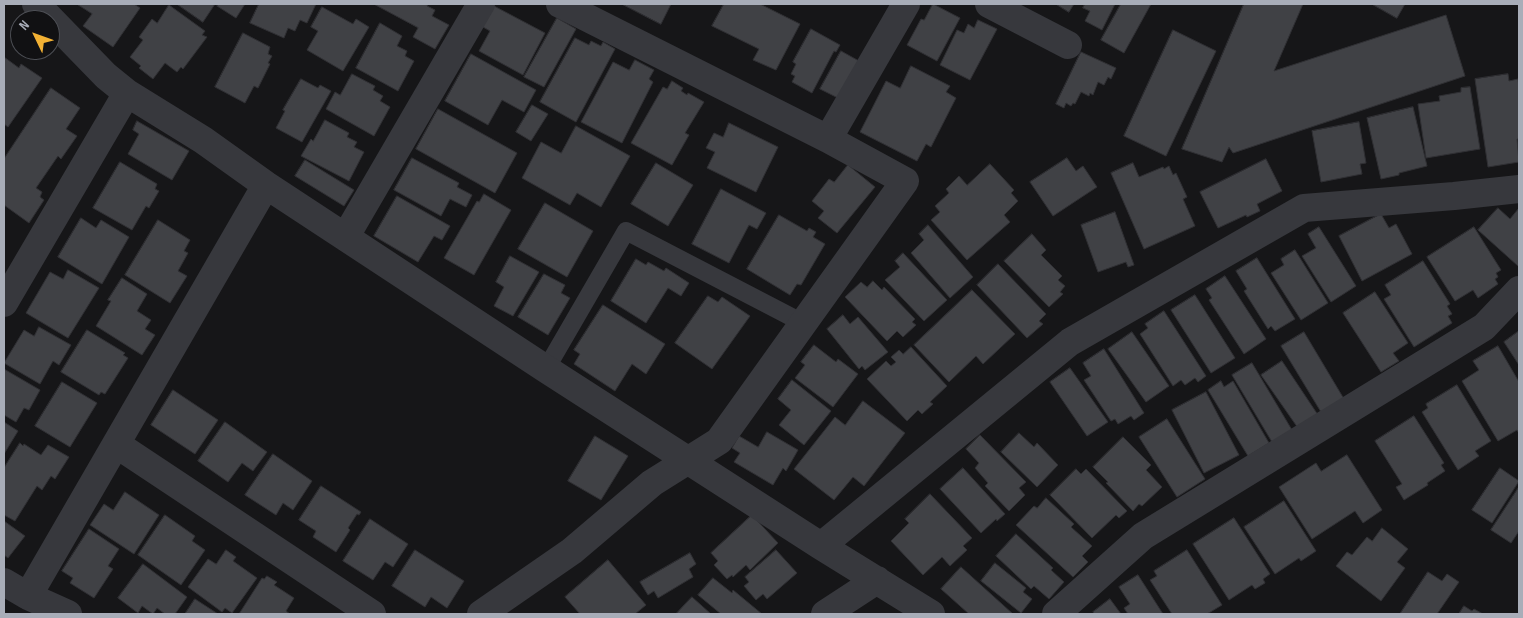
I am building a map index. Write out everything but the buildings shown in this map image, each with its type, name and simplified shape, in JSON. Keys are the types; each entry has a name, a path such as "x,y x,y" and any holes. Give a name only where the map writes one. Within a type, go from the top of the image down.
{"street":[{"path":"36,4 106,76 127,93 204,140 266,184 546,369 820,546 931,614"},
{"path":"346,236 482,4"},
{"path":"481,614 572,551 652,484 719,442 905,181 828,139 560,4"},
{"path":"828,139 906,4"},
{"path":"988,4 1068,45"},
{"path":"4,302 127,93"},
{"path":"28,596 266,184"},
{"path":"820,546 1070,342 1304,208 1519,189"},
{"path":"1056,614 1143,536 1484,327 1519,290"},
{"path":"116,444 372,614"},
{"path":"825,614 877,580"},
{"path":"4,582 28,596 68,614"}],"lane":[{"path":"546,369 626,231 803,323"}]}
